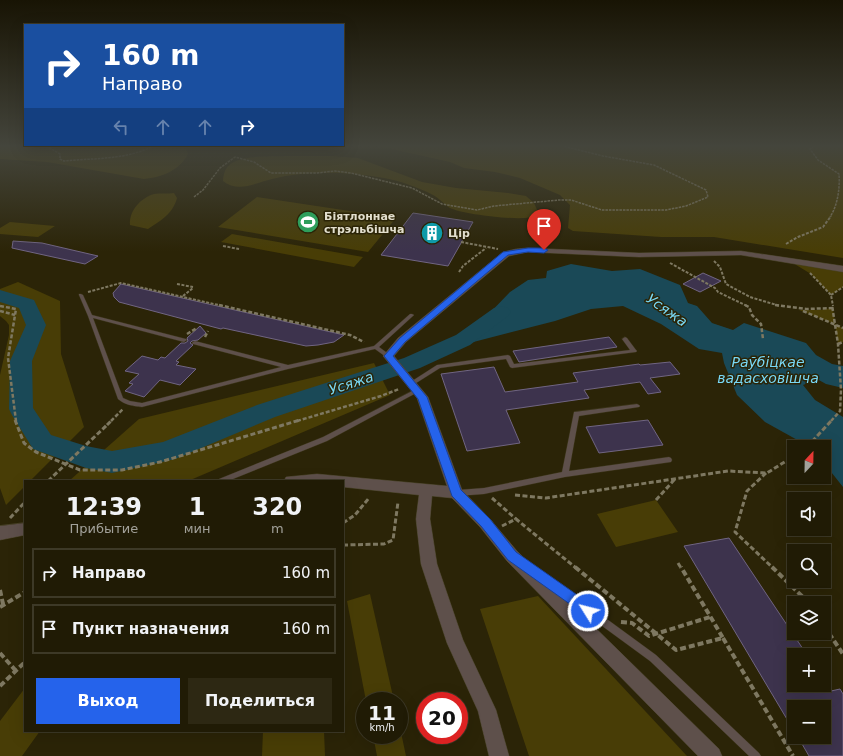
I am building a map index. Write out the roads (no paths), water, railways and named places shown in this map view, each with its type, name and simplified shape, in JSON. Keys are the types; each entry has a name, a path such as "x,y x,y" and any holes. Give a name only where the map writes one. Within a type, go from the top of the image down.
{"street":[{"path":"712,756 512,556 486,523 456,493 422,397 388,356 402,340 506,254 528,250 639,256 741,253 843,269"},
{"path":"300,480 317,478 334,480"},
{"path":"344,481 456,493"},
{"path":"426,490 423,520 429,564 456,643 487,710 499,756"},
{"path":"0,533 24,529"}],"lane":[{"path":"81,295 121,399 130,403 142,405 288,367 376,347 412,315"},
{"path":"90,316 184,340"},
{"path":"224,480 325,439 412,385 439,366 508,357 512,366 634,351 625,339"},
{"path":"195,343 288,367"},
{"path":"376,347 388,356"},
{"path":"565,474 576,414 637,406"},
{"path":"456,493 484,492 565,474 669,460"},
{"path":"512,556 653,658 756,756"}],"water":[{"name":"Раўбіцкае вадасховішча","path":"571,264 612,271 640,269 680,285 688,303 697,306 712,323 733,330 744,323 806,343 816,355 832,364 843,366 843,388 810,378 808,383 803,385 815,400 843,417 843,487 831,472 831,440 797,440 765,422 737,395 724,363 722,353 699,349 661,324 623,306 591,309 555,321 458,346 476,331 482,321 510,292 528,280 546,278 547,271"}],"waterway":[{"name":"Усяжа","path":"0,296 27,304 36,325 21,361 21,409 42,442 86,457 112,462 166,452 266,411 412,363 463,340 501,312"}],"place":[{"name":"Біятлоннае стрэльбішча","path":"308,222"},
{"name":"Цір","path":"432,233"}]}
